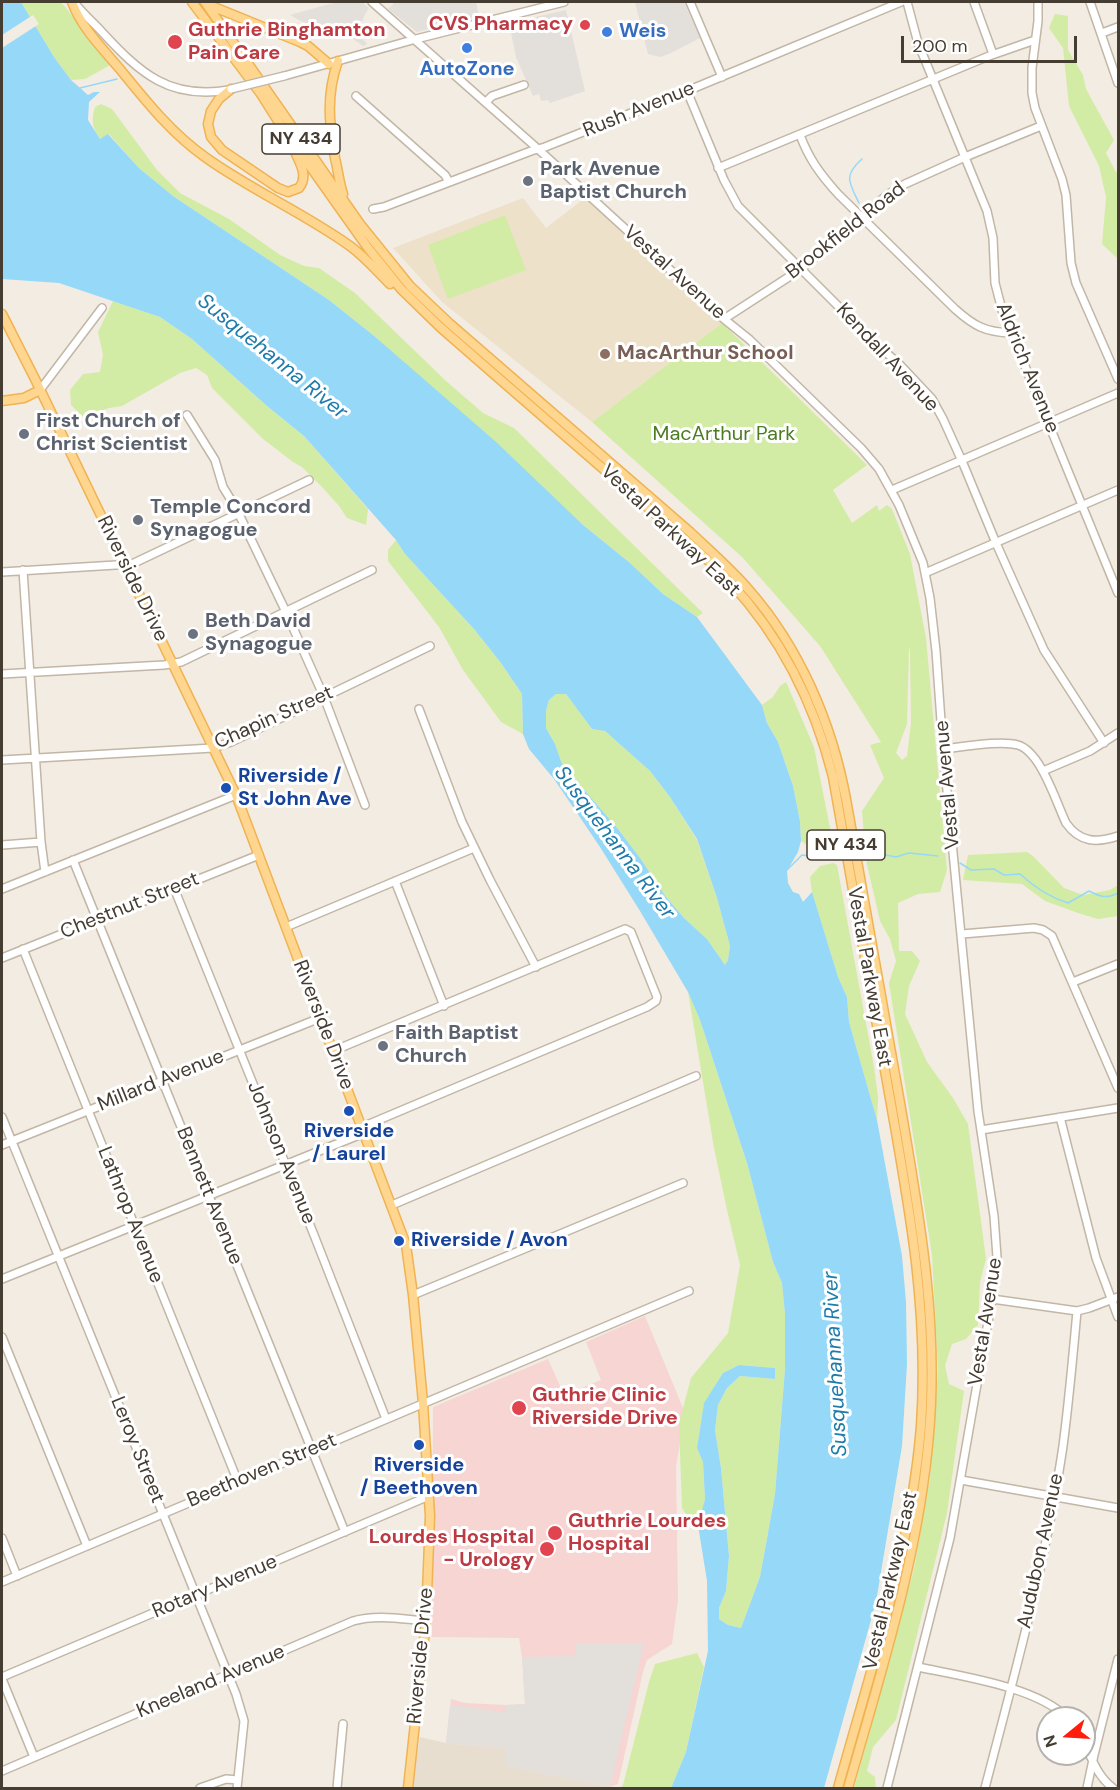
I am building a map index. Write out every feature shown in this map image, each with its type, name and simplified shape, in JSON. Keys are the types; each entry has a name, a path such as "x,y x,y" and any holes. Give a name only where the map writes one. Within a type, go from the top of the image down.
{"main road":[{"path":"73,2 81,19 94,37 154,111 185,141 212,162 339,239 368,261 407,301 413,301"},
{"name":"Vestal Parkway East","path":"192,2 261,94 368,248 413,301 729,581 762,621 790,666 817,724 830,762 849,861 912,1224 922,1317 923,1363 918,1458 905,1538 894,1586 838,1788"},
{"path":"205,2 216,9 300,42 329,64"},
{"name":"Vestal Parkway East","path":"205,2 353,213 393,266 429,305 690,532 750,591 781,633 799,664 812,690 832,742 841,771 920,1215 931,1310 932,1363 930,1432 916,1537 848,1788"},
{"path":"338,61 331,85 330,117 340,183 343,195 353,213"},
{"path":"231,89 219,99 211,111 208,127 213,140 222,150 278,188 292,192 301,186 304,174 280,124"},
{"name":"Riverside Drive","path":"2,314 236,795 408,1252 414,1295 429,1496 426,1621 408,1788"},
{"path":"2,401 24,398 40,390"}],"street":[{"path":"73,2 130,62 153,78 190,91 214,92 284,76 416,39 564,2"},
{"name":"Vestal Avenue","path":"372,2 538,148 724,319 750,340 861,448 879,469 892,490 923,563 930,598 936,651 981,1130 997,1245 992,1299 950,1538 887,1788"},
{"path":"690,2 722,76"},
{"name":"Rush Avenue","path":"373,209 450,182 687,91 901,2"},
{"name":"Aldrich Avenue","path":"907,2 918,43 989,218 993,237 995,283 1002,310 1119,593"},
{"path":"974,2 993,54"},
{"path":"1038,2 1032,68 1032,93 1035,108 1066,195 1071,263 1076,283 1119,379"},
{"path":"1090,2 1119,82"},
{"path":"1101,33 1119,27"},
{"path":"718,168 993,54 1035,39"},
{"path":"486,102 492,96 524,86"},
{"name":"Kendall Avenue","path":"687,91 718,168 738,206 932,399 962,460 1044,650 1104,743"},
{"path":"356,96 450,182"},
{"name":"Brookfield Road","path":"724,319 801,269 887,195 905,184 1041,126"},
{"path":"800,135 811,161 838,194 967,320 990,331 1011,333"},
{"path":"40,390 102,308"},
{"path":"892,490 1119,393"},
{"path":"187,415 215,460 222,487 236,508 286,612 324,697 365,805"},
{"path":"2,572 133,564 309,480"},
{"path":"925,573 1119,490"},
{"path":"22,570 45,872"},
{"path":"2,674 173,664 189,659 372,570"},
{"name":"Chapin Street","path":"2,760 213,748 231,742 430,646"},
{"path":"419,709 462,822 536,967"},
{"path":"1043,771 1104,743 1119,733"},
{"path":"944,749 1005,743 1018,745 1033,755 1043,771 1072,832 1085,839 1104,840 1119,836"},
{"path":"2,889 236,795"},
{"path":"2,845 41,842"},
{"path":"286,927 474,848"},
{"name":"Chestnut Street","path":"2,958 259,855"},
{"name":"Bennett Avenue","path":"73,860 345,1532"},
{"path":"395,881 444,1006"},
{"name":"Johnson Avenue","path":"174,888 386,1419"},
{"path":"962,934 1034,928 1043,930 1052,936 1119,1088"},
{"path":"2,1279 285,1165 647,1007 656,1001 657,997 631,932 628,929 620,930 333,1051"},
{"name":"Lathrop Avenue","path":"23,949 238,1482"},
{"path":"1073,982 1119,964"},
{"name":"Millard Avenue","path":"2,1145 320,1018"},
{"path":"392,1205 696,1076"},
{"path":"981,1130 1119,1108"},
{"name":"Leroy Street","path":"2,1117 244,1716 237,1788"},
{"path":"1060,1117 1096,1258 1115,1298 1119,1317"},
{"path":"414,1295 683,1183"},
{"name":"Beethoven Street","path":"2,1582 689,1291"},
{"path":"992,1299 1077,1311 1115,1298"},
{"name":"Audubon Avenue","path":"985,1788 1040,1566 1054,1496 1072,1376 1077,1311"},
{"path":"2,1337 87,1546"},
{"path":"961,1480 1119,1508"},
{"name":"Rotary Avenue","path":"2,1678 429,1496"},
{"path":"2,1538 16,1576"},
{"name":"Kneeland Avenue","path":"2,1771 363,1618 426,1621"},
{"path":"1096,1747 1119,1659"},
{"path":"918,1667 1011,1688 1040,1698 1053,1706"},
{"path":"2,1678 34,1757"},
{"path":"337,1788 343,1724"},
{"path":"1087,1788 1091,1766"},
{"path":"1094,1766 1102,1779 1113,1788"},
{"path":"200,1788 226,1779 238,1780"}],"shaded area":[{"path":"337,2 362,2 369,8 363,21 360,21 353,29 367,44 363,46 343,32 303,22 290,15"},
{"path":"395,2 476,2 479,16 417,32 388,9"},
{"path":"635,2 684,2 700,38 660,57 648,54"},
{"path":"566,10 585,91 550,103 548,100 541,101 539,94 533,96 516,57 509,23"},
{"path":"586,197 722,323 592,422 442,302 393,248 523,198 546,228"},
{"name":"Guthrie Lourdes Hospital","path":"645,1316 685,1413 676,1467 678,1600 672,1644 647,1660 618,1784 610,1787 505,1766 505,1748 446,1743 451,1699 465,1703 525,1704 519,1638 432,1637 433,1407 548,1359 564,1395 601,1380 586,1342"},
{"path":"576,1643 644,1643 610,1787 505,1766 505,1748 446,1743 450,1705 505,1712 506,1705 525,1704 522,1657 575,1656"},
{"path":"420,1737 446,1743 506,1748 506,1766 610,1787 411,1788"}],"green space":[{"path":"21,2 61,2 112,64 85,79 71,80 54,57"},
{"path":"1055,14 1068,16 1068,50 1083,75 1086,89 1114,140 1106,153 1118,172 1118,259 1102,244 1106,197 1099,166 1069,106 1063,48 1049,28"},
{"path":"101,104 112,109 157,170 180,193 229,219 280,255 304,266 319,268 355,293 446,381 483,413 514,428 703,613 697,617 663,594 373,335 329,300 173,196 139,168 109,134 100,139 93,120 95,107"},
{"path":"505,215 526,270 448,299 428,245"},
{"path":"113,301 160,317 192,339 304,436 368,509 366,525 347,518 339,506 302,467 263,439 212,388 207,375 196,368 180,373 122,406 109,408 84,418 71,405 70,390 83,374 100,372 103,355 98,332"},
{"name":"MacArthur Park","path":"722,323 867,465 833,490 852,523 877,505 879,511 887,505 892,509 910,554 926,638 947,870 940,892 918,894 898,903 899,951 912,951 920,961 909,986 905,1014 927,1062 953,1098 968,1124 986,1259 980,1282 978,1325 966,1339 952,1344 945,1366 949,1384 964,1391 947,1513 896,1720 873,1747 867,1771 875,1777 876,1788 854,1788 914,1569 930,1479 938,1370 932,1255 889,983 896,961 890,939 880,921 866,860 862,811 884,778 870,745 881,742 820,646 743,558 592,422","holes":["909,646 911,723 907,756 902,760 896,753 907,724"]},
{"path":"396,540 405,554 474,629 522,694 523,734 501,722 463,670 439,627 388,561 388,550"},
{"path":"786,682 814,747 832,838 829,848 814,848 801,841 800,821 793,786 762,705 773,697 780,686"},
{"path":"556,694 566,694 592,729 605,731 650,771 670,797 697,840 717,898 730,946 725,965 707,939 666,897 618,829 562,764 546,728 546,711 549,700"},
{"path":"1027,852 1064,888 1083,895 1110,890 1118,885 1118,916 1098,919 1078,913 1045,901 1022,884 963,880 968,855"},
{"path":"833,863 837,865 874,1067 878,1097 877,1120 849,1022 847,997 838,977 812,893 810,877 820,866"},
{"path":"688,992 700,1020 747,1163 773,1262 782,1283 785,1314 785,1369 775,1494 760,1577 741,1628 728,1625 719,1619 719,1608 726,1591 729,1556 715,1430 718,1405 727,1388 740,1376 775,1379 775,1368 739,1365 723,1373 704,1404 697,1448 703,1462 705,1499 698,1525 691,1522 682,1508 679,1423 691,1378 728,1333 740,1265 714,1148"},
{"path":"697,1653 704,1667 686,1752 671,1788 620,1788 623,1785 655,1664"}],"water":[{"name":"Susquehanna River","path":"2,2 21,2 54,57 71,80 88,95 100,92 89,102 88,120 100,139 108,134 139,168 173,196 329,300 373,335 495,441 582,524 630,563 663,594 697,617 762,705 793,786 800,821 801,841 798,852 787,871 788,883 793,892 799,894 803,902 812,892 838,977 847,997 849,1022 877,1120 902,1256 906,1302 907,1364 902,1446 876,1602 824,1788 671,1788 686,1752 708,1651 707,1581 698,1525 705,1499 703,1462 697,1448 704,1403 723,1373 739,1365 775,1368 775,1379 740,1376 727,1388 718,1405 715,1430 729,1556 726,1591 719,1608 719,1619 728,1625 741,1628 760,1577 775,1494 785,1369 785,1314 782,1283 773,1262 747,1163 700,1020 688,992 600,847 554,779 529,749 523,734 522,694 501,663 474,629 405,554 396,540 304,436 192,339 160,317 59,283 2,279","holes":["556,694 566,694 592,729 605,731 650,771 697,839 730,946 725,965 707,939 666,897 618,829 562,764 546,728 546,711 549,700"]}],"pier":[{"path":"33,15 39,24 2,48 2,35"}],"waterway":[{"path":"80,88 117,79"},
{"path":"859,203 851,184 850,175 862,159"},
{"path":"876,849 886,855 896,857 909,853 938,856"},
{"path":"786,871 802,855 822,858 833,854 841,855"},
{"path":"960,863 971,870 994,869 1004,875 1020,874 1042,891 1068,903 1089,891 1104,896 1118,893"}],"place":[{"name":"CVS Pharmacy","path":"585,25"},
{"name":"Weis","path":"607,32"},
{"name":"Guthrie Binghamton Pain Care","path":"175,42"},
{"name":"AutoZone","path":"467,48"},
{"name":"Park Avenue Baptist Church","path":"528,181"},
{"name":"MacArthur School","path":"605,354"},
{"name":"First Church of Christ Scientist","path":"24,434"},
{"name":"Temple Concord Synagogue","path":"138,520"},
{"name":"Beth David Synagogue","path":"193,634"},
{"name":"Riverside / St John Ave","path":"226,788"},
{"name":"Faith Baptist Church","path":"383,1046"},
{"name":"Riverside / Laurel","path":"349,1111"},
{"name":"Riverside / Avon","path":"399,1241"},
{"name":"Guthrie Clinic Riverside Drive","path":"519,1408"},
{"name":"Riverside / Beethoven","path":"419,1445"},
{"name":"Guthrie Lourdes Hospital","path":"555,1533"},
{"name":"Lourdes Hospital - Urology","path":"547,1549"}]}
